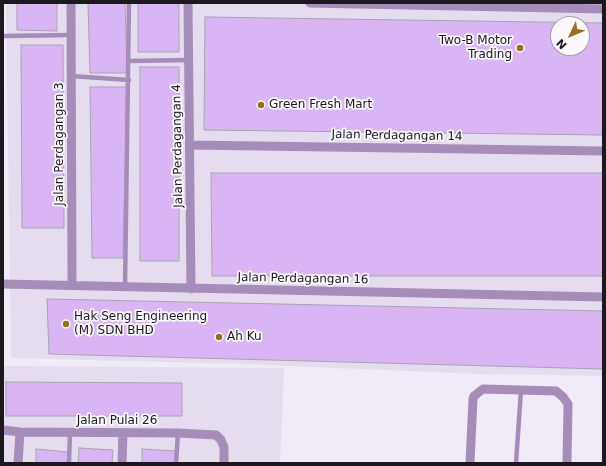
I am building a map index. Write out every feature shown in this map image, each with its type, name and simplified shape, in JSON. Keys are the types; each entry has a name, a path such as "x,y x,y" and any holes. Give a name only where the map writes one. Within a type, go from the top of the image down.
{"street":[{"name":"Jalan Perdagangan 3","path":"71,3 72,284"},
{"name":"Jalan Perdagangan 4","path":"188,3 192,288"},
{"path":"310,3 553,6 603,9"},
{"name":"Jalan Perdagangan 14","path":"190,144 603,151"},
{"name":"Jalan Perdagangan 16","path":"3,284 72,284 603,297"},
{"path":"470,463 473,399 474,396 483,389 556,391 563,396 568,404 567,463"},
{"name":"Jalan Pulai 26","path":"3,430 20,432 178,433 216,435 221,440 224,447 224,463"},
{"path":"18,463 20,432"},
{"path":"122,463 123,433"}],"lane":[{"path":"125,286 129,3"},
{"path":"3,36 72,35"},
{"path":"129,61 189,60"},
{"path":"71,76 129,80"},
{"path":"516,463 521,390"},
{"path":"69,463 70,433"},
{"path":"176,463 178,433"}],"shaded area":[{"path":"6,3 603,3 603,376 479,374 243,364 11,358"},
{"path":"3,366 284,368 280,463 3,463"}],"building":[{"path":"17,3 57,3 57,31 17,30"},
{"path":"88,3 125,3 127,73 90,73"},
{"path":"138,3 179,3 179,52 138,52"},
{"path":"205,17 550,22 550,56 590,56 590,23 603,23 603,135 204,130"},
{"path":"21,45 63,45 64,228 22,228"},
{"path":"140,67 179,67 179,261 140,261"},
{"path":"90,87 127,87 123,258 92,258"},
{"path":"211,173 603,173 603,276 212,276"},
{"path":"47,299 603,311 603,369 49,354"},
{"path":"6,382 182,383 182,416 6,416"},
{"path":"79,448 113,450 112,463 78,463"},
{"path":"36,449 68,452 67,463 36,463"},
{"path":"142,449 176,451 175,463 142,463"}],"place":[{"name":"Two-B Motor Trading","path":"520,48"},
{"name":"Green Fresh Mart","path":"261,105"},
{"name":"Hak Seng Engineering (M) SDN BHD","path":"66,324"},
{"name":"Ah Ku","path":"219,337"}]}
